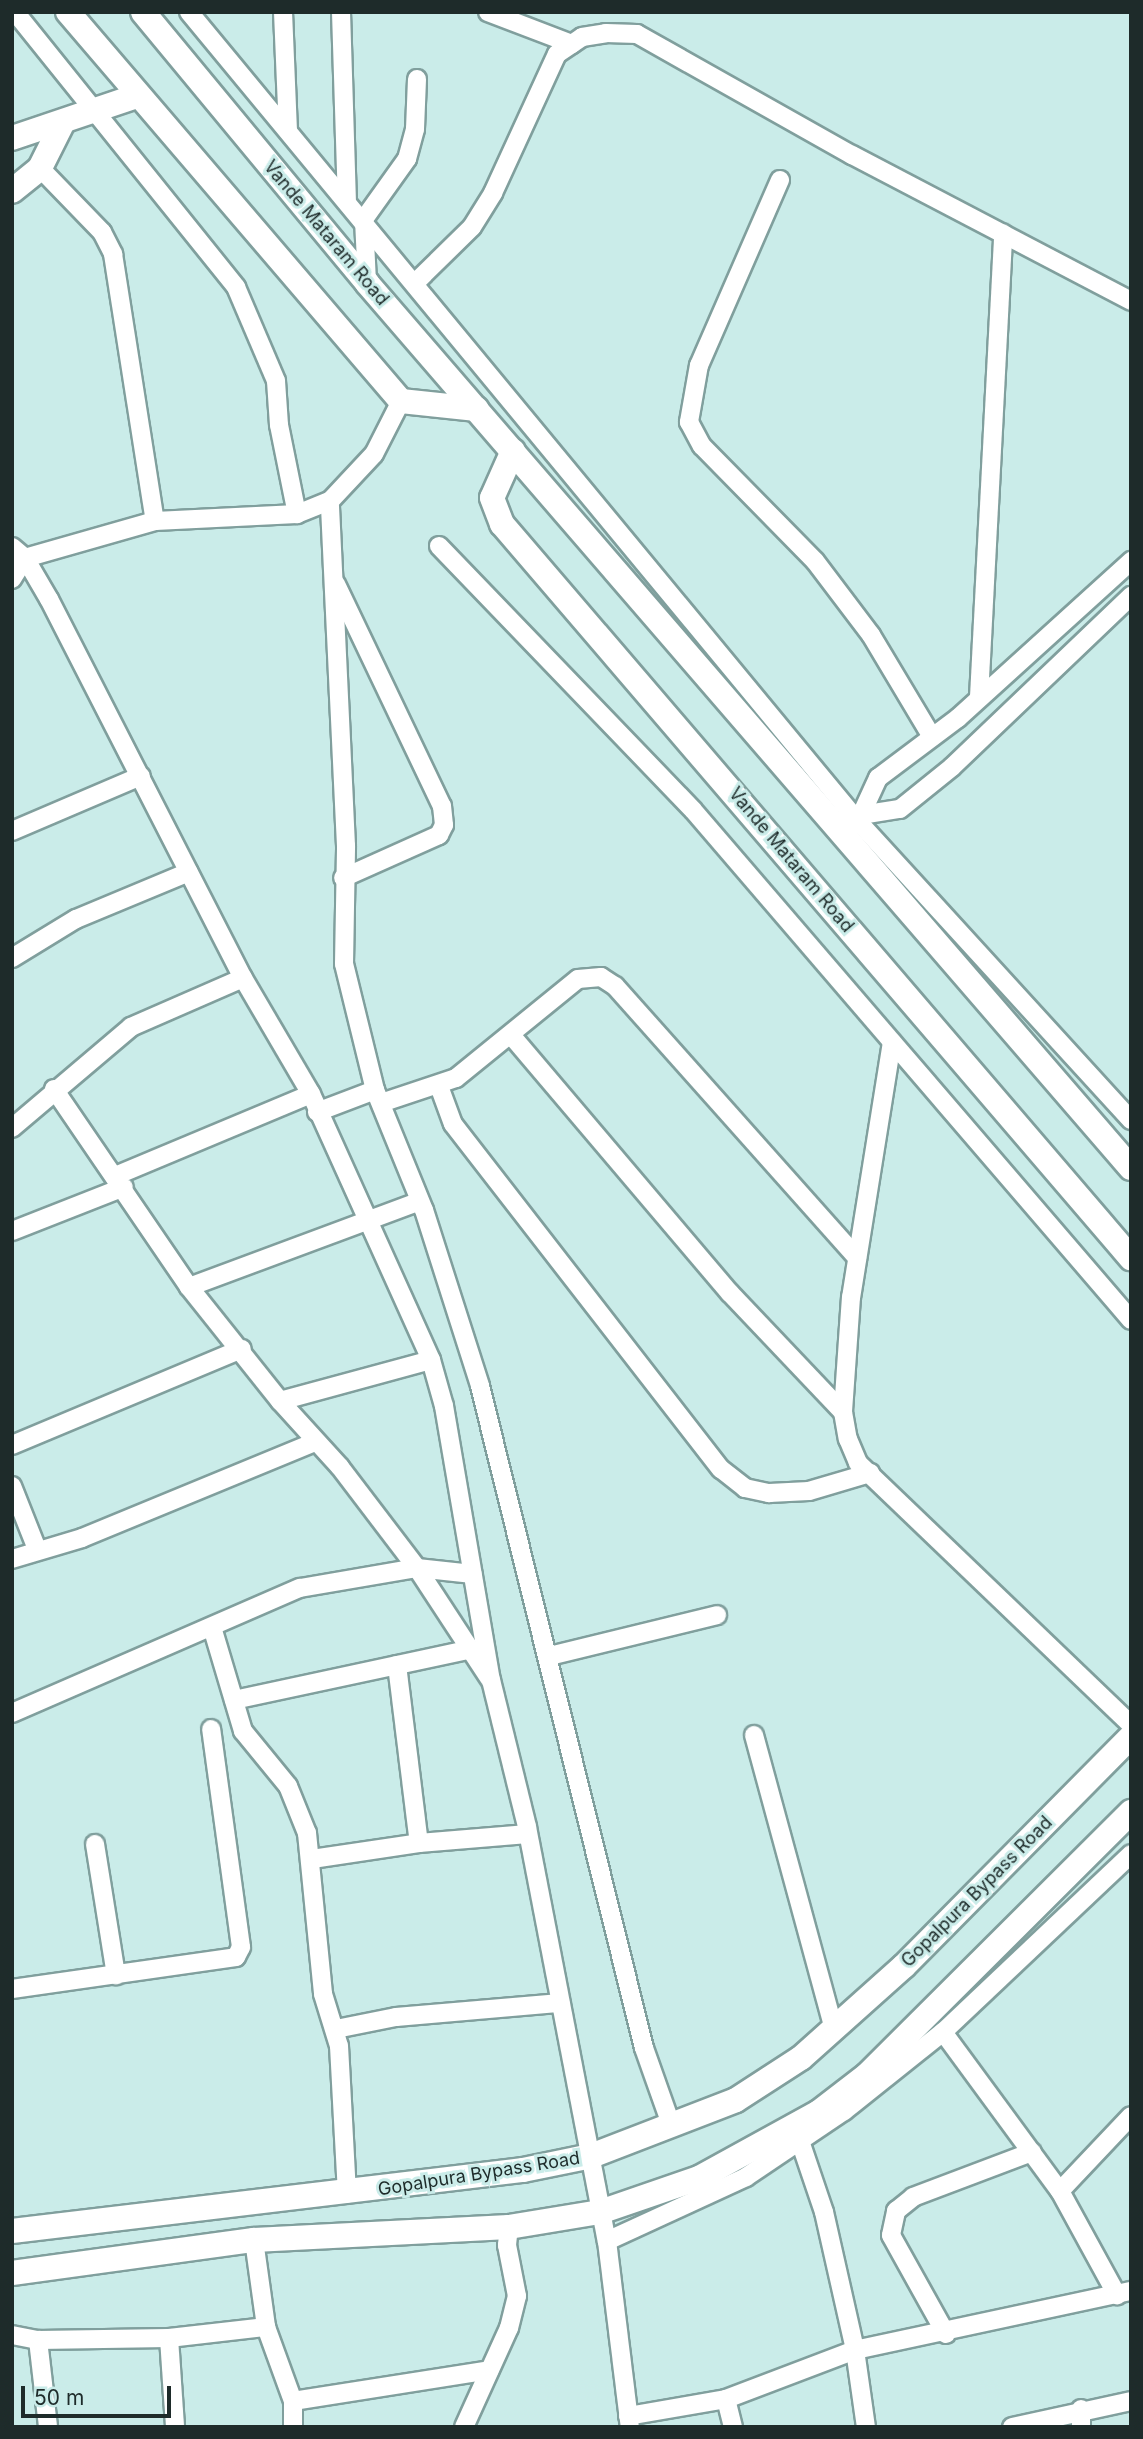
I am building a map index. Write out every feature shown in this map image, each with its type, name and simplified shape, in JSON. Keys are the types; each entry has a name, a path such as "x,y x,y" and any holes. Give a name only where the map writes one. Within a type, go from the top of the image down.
{"main road":[{"path":"68,12 137,96 401,401 477,410"},
{"name":"Vande Mataram Road","path":"143,12 367,283 477,410 853,823 1131,1168"},
{"path":"12,138 62,124 94,107 137,96"},
{"path":"12,191 40,168 62,124"},
{"name":"Vande Mataram Road","path":"513,451 492,498 502,524 1131,1258"},
{"name":"Gopalpura Bypass Road","path":"12,2231 347,2194 591,2156 672,2127 736,2100 801,2058 904,1966 1131,1737"},
{"path":"12,2273 254,2241 509,2227 600,2212 699,2178 819,2112 867,2075 1131,1812"}],"street":[{"path":"15,12 236,287 253,320 276,382 279,425 297,514"},
{"path":"189,12 416,282 853,823 1131,1120"},
{"path":"284,12 288,131"},
{"path":"341,12 347,199"},
{"path":"488,12 572,44"},
{"path":"416,282 472,227 493,193 557,54 582,37 606,33 637,34 1131,301"},
{"path":"367,283 364,219 407,159 415,129 417,79"},
{"path":"40,168 102,232 113,254 155,522"},
{"path":"780,180 699,365 689,422 702,446 815,561 871,635 932,737"},
{"path":"979,697 1003,234"},
{"path":"18,552 155,522 297,514 330,500 373,454 401,401"},
{"path":"330,500 346,846 343,878 344,964 378,1097 421,1200 480,1386 644,2048 672,2127"},
{"path":"439,546 693,810 1131,1320"},
{"path":"12,579 18,552"},
{"path":"18,552 141,776 243,978 311,1094 431,1360 444,1406 491,1681 528,1834 607,2241 629,2421 726,2399 855,2350 946,2334 1124,2293 1060,2190 943,2032"},
{"path":"853,823 878,778 979,697 1131,561"},
{"path":"334,580 442,806 444,825 439,835 343,878"},
{"path":"853,823 900,808 952,767 1131,596"},
{"path":"14,827 141,776"},
{"path":"12,958 76,919 189,872"},
{"path":"317,1112 439,1086 456,1078 578,979 601,977 615,986 857,1258"},
{"path":"12,1128 54,1089 131,1027 243,978"},
{"path":"511,1035 730,1293 844,1412"},
{"path":"892,1042 857,1258 844,1412 858,1463 1131,1725"},
{"path":"439,1086 453,1124 721,1469 745,1488 769,1493 809,1491 870,1474"},
{"path":"54,1089 189,1287 242,1349 280,1401 340,1467 417,1568 467,1650 491,1681"},
{"path":"12,1231 311,1094"},
{"path":"189,1287 421,1200"},
{"path":"12,1445 242,1349"},
{"path":"280,1401 431,1360"},
{"path":"12,1559 37,1549 82,1538 315,1442"},
{"path":"12,1486 37,1549"},
{"path":"12,1713 300,1588 417,1568 473,1574"},
{"path":"549,1656 717,1615"},
{"path":"212,1627 243,1731 288,1786 300,1810 312,1859 323,1994 336,2029 347,2194"},
{"path":"233,1700 467,1650"},
{"path":"397,1665 419,1843"},
{"path":"12,1989 223,1962 236,1957 241,1947 211,1729"},
{"path":"754,1735 834,2029"},
{"path":"607,2241 747,2177 800,2141 943,2032 1131,1854 1113,1830"},
{"path":"312,1859 419,1843 528,1834"},
{"path":"95,1844 116,1975"},
{"path":"336,2029 396,2017 560,2003"},
{"path":"1060,2190 1131,2116"},
{"path":"800,2141 824,2212 855,2350 866,2427"},
{"path":"946,2334 891,2235 896,2211 913,2197 1031,2152"},
{"path":"464,2427 509,2328 517,2296 507,2245 509,2227"},
{"path":"254,2241 266,2328 293,2402 293,2427"},
{"path":"12,2335 38,2340 169,2338 266,2328"},
{"path":"169,2338 175,2427"},
{"path":"38,2340 48,2427"},
{"path":"293,2402 490,2370"},
{"path":"726,2399 733,2427"},
{"path":"1012,2427 1081,2418 1131,2401"}]}
